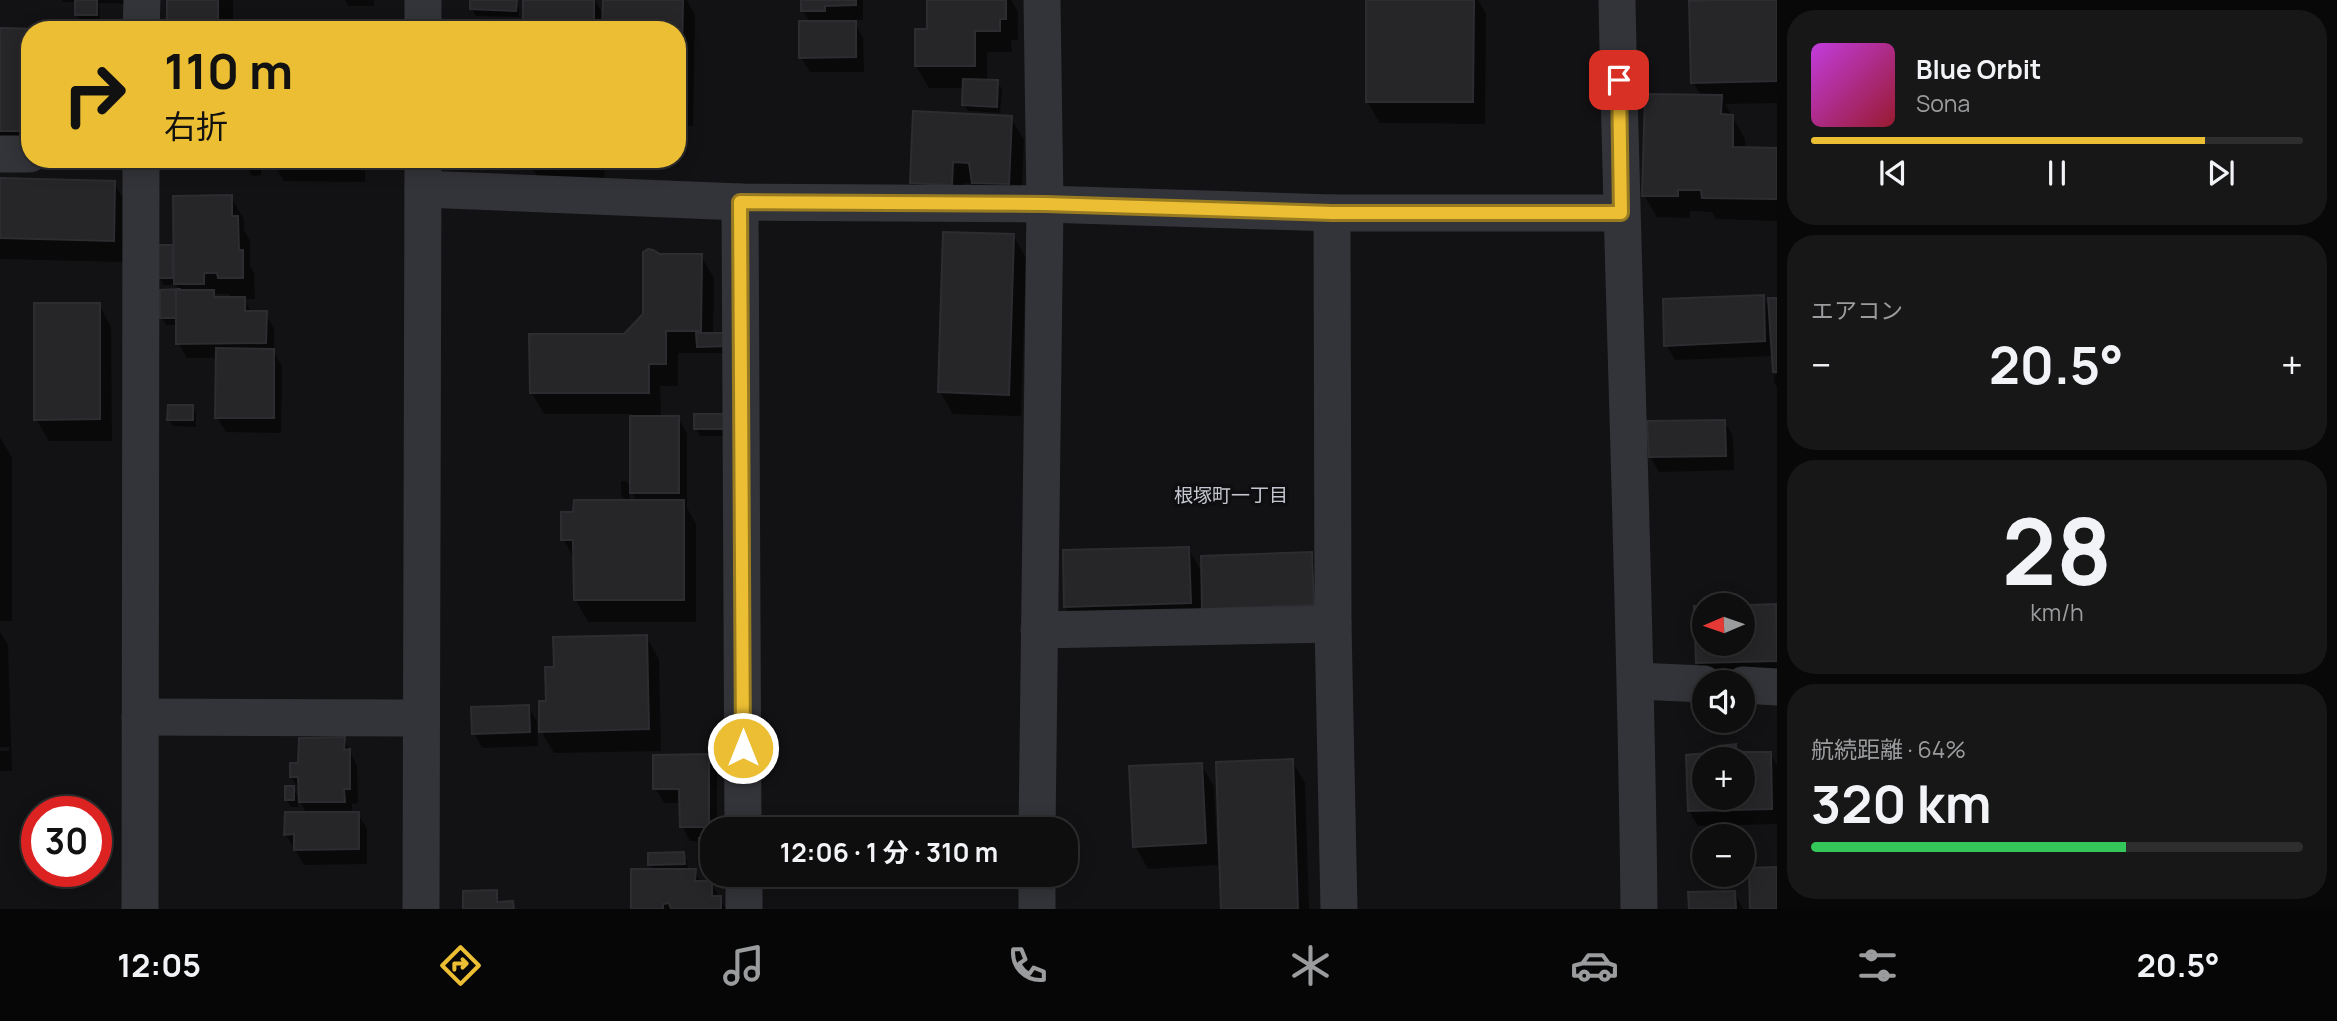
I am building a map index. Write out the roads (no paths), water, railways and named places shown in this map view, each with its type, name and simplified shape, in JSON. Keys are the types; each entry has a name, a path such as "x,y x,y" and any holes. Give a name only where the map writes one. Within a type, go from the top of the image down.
{"street":[{"path":"142,0 142,21"},
{"path":"423,0 423,21"},
{"path":"1037,817 1045,204 1042,0"},
{"path":"1617,0 1636,681 1639,909"},
{"path":"0,154 21,155"},
{"path":"140,909 141,168"},
{"path":"421,909 423,174 740,202 1045,204 1332,213 1621,213"},
{"path":"740,202 743,817"},
{"path":"1332,213 1334,624 1339,909"},
{"path":"1039,631 1334,624"},
{"path":"1636,681 1692,683"},
{"path":"1755,686 1777,687"},
{"path":"140,717 421,718"},
{"path":"744,887 744,909"},
{"path":"1037,887 1037,909"}],"district":[{"name":"根塚町一丁目","path":"1231,495"}]}
